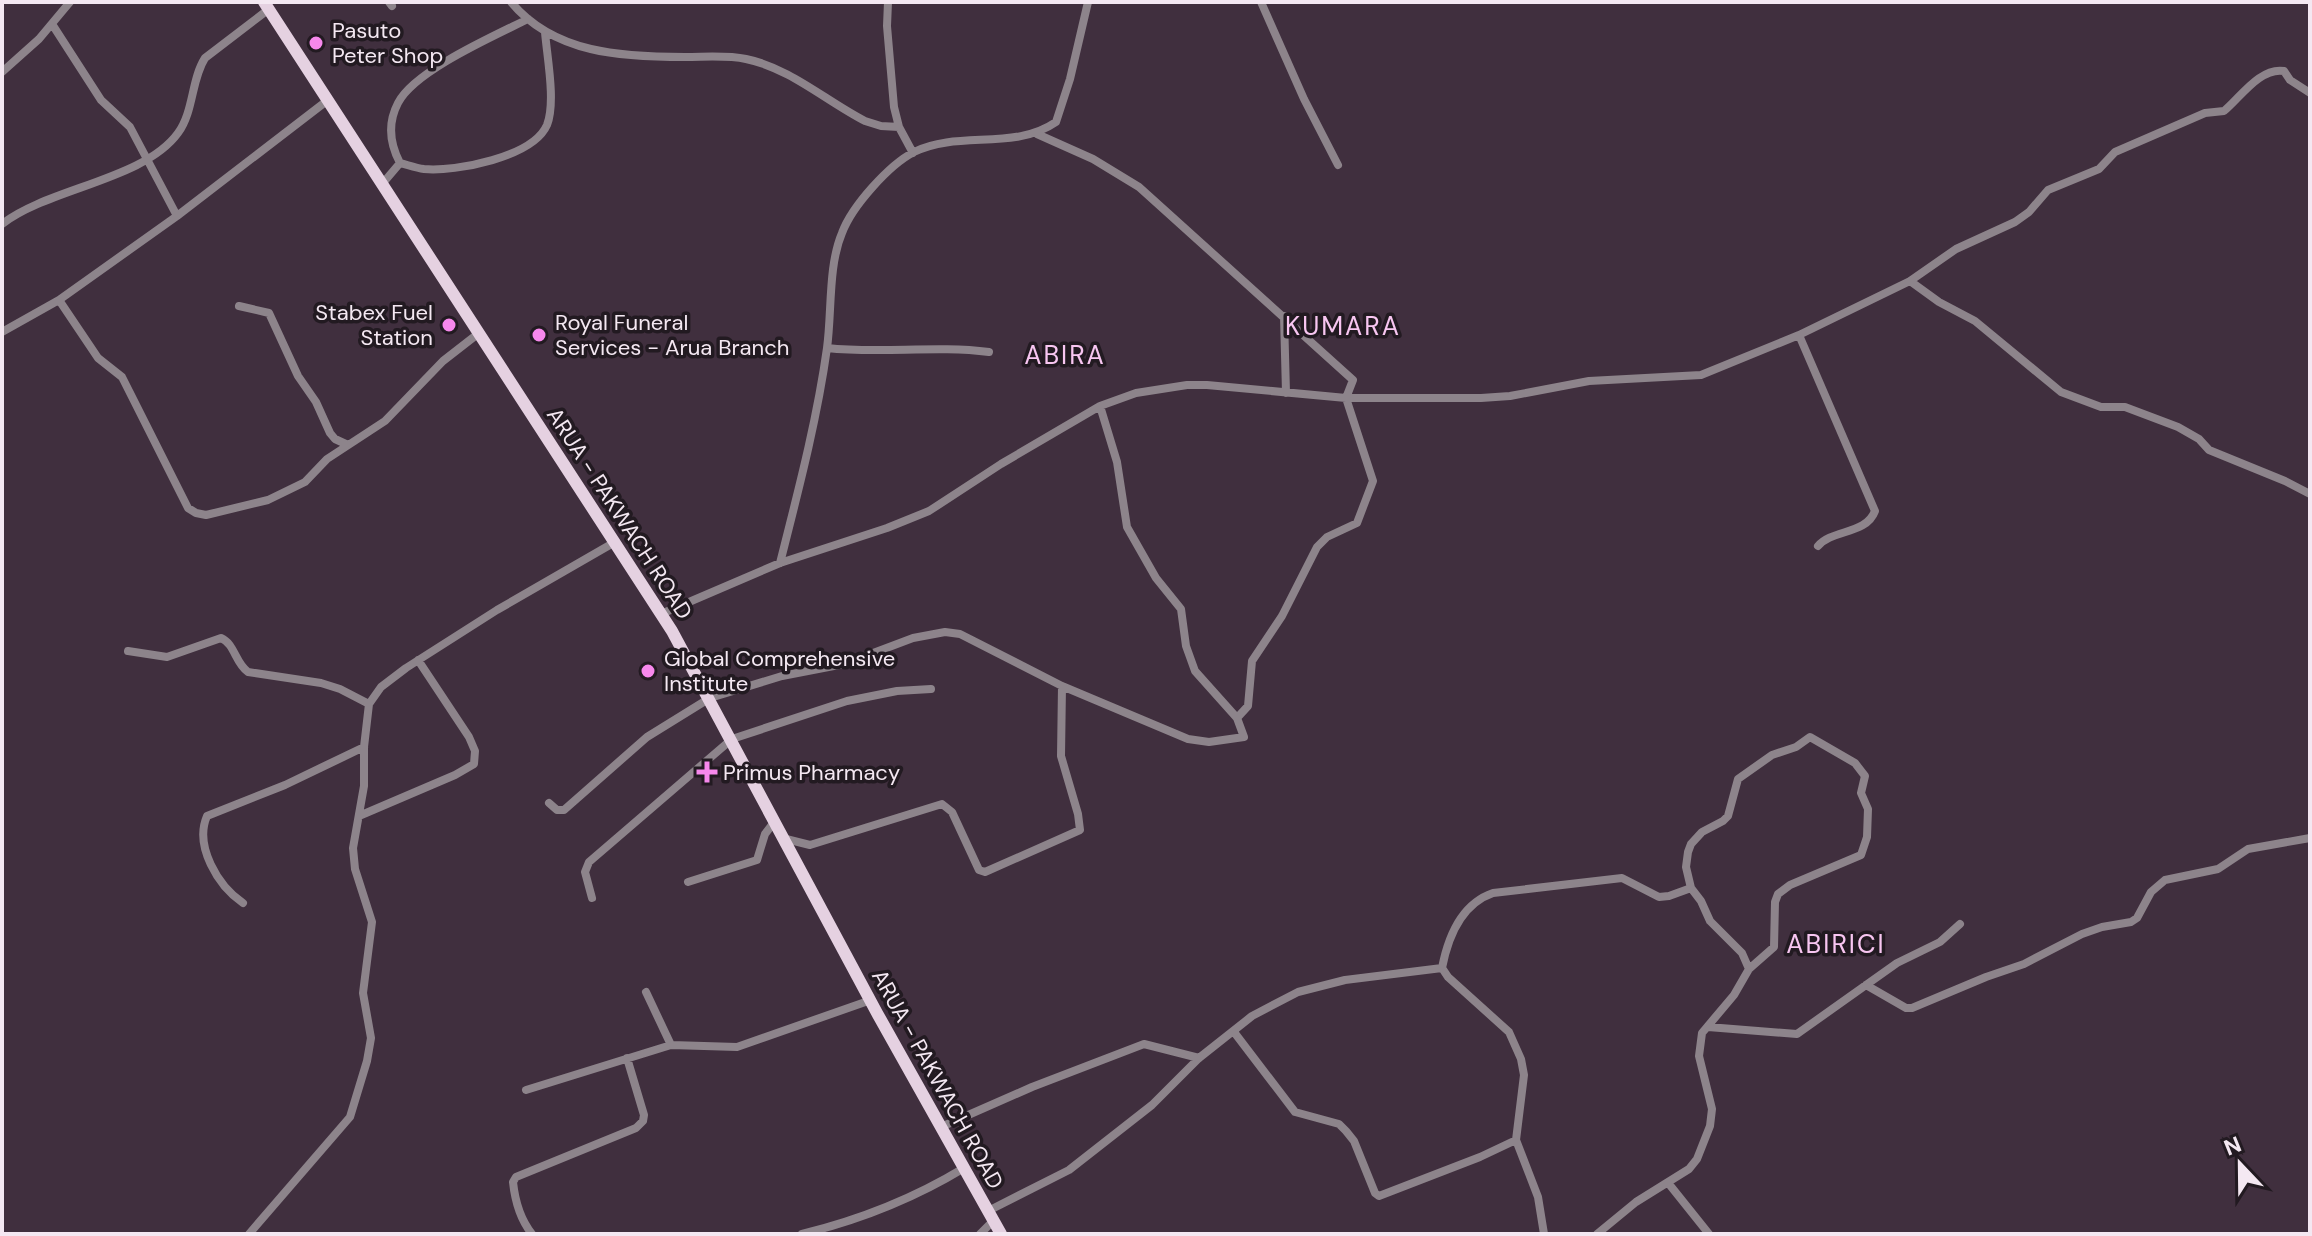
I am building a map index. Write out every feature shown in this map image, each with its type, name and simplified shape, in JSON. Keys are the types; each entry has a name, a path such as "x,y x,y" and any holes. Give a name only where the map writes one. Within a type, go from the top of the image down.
{"main road":[{"name":"ARUA - PAKWACH ROAD","path":"266,6 661,614 710,698 871,1000 1001,1234"}],"street":[{"path":"2,72 52,24 70,2"},
{"path":"511,2 545,32 579,46 639,57 725,56 768,64 865,121 899,127"},
{"path":"780,563 807,453 827,348 836,255 842,232 867,194 913,153 941,144 1037,134 1056,122 1060,117 1088,2"},
{"path":"1261,2 1304,99 1338,165"},
{"path":"890,3 887,36 894,107 899,127 913,153"},
{"path":"2,224 19,212 115,174 170,143 183,126 205,58 266,6"},
{"path":"400,163 391,143 391,130 398,102 405,93 420,79 454,58 528,19"},
{"path":"52,24 101,100 127,123 177,216"},
{"path":"400,163 423,169 463,166 512,154 537,137 547,125 550,106 545,32"},
{"path":"661,614 780,563 929,511 1100,406 1136,393 1187,385 1346,398 1496,398 1589,381 1698,376 1799,335 1910,281 1956,249 2015,222 2029,212 2048,190 2099,169 2115,152 2205,113 2224,111 2240,93 2276,70 2284,71 2290,80 2310,93"},
{"path":"2,332 59,300 177,216 328,100"},
{"path":"1037,134 1093,159 1139,187 1353,381 1346,398 1373,481 1371,491 1357,523 1323,539 1317,547 1282,616 1252,661 1248,706 1237,718"},
{"path":"383,183 400,163"},
{"path":"1910,281 1939,302 1975,321 2061,392 2101,407 2125,407 2178,427 2199,439 2209,450 2310,494"},
{"path":"59,300 98,358 122,377 188,508 194,513 206,515 268,500 305,482 327,459 385,421 443,361 479,333"},
{"path":"239,306 269,313 298,376 316,402 330,433 348,445"},
{"path":"1284,316 1286,393"},
{"path":"1799,335 1875,511 1863,525 1827,539 1818,546"},
{"path":"827,348 859,352 942,349 989,352"},
{"path":"549,803 557,810 566,809 647,737 710,698 782,676 838,666 902,641 945,632 960,634 1062,686 1198,741 1244,737 1237,718 1195,671 1186,646 1181,609 1156,578 1127,527 1117,462 1100,406"},
{"path":"249,1234 352,1114 367,1061 369,1027 363,993 372,922 354,863 353,842 366,775 364,747 369,704 381,687 418,660 615,542"},
{"path":"128,651 167,657 221,638 229,643 239,663 248,672 321,683 369,704"},
{"path":"359,816 474,764 475,751 469,737 418,660"},
{"path":"786,839 810,845 942,804 952,812 978,868 985,872 1080,830 1061,756 1062,686"},
{"path":"592,898 585,872 589,862 732,739 847,701 897,691 931,689"},
{"path":"1597,1234 1636,1202 1689,1169 1697,1159 1710,1126 1710,1096 1699,1056 1699,1042 1749,969 1774,947 1778,894 1790,885 1861,855 1867,837 1868,809 1861,793 1866,779 1862,771 1831,747 1810,737 1796,747 1772,755 1738,779 1728,816 1702,832 1691,844 1686,867 1691,888 1710,921 1742,953 1749,969"},
{"path":"243,903 223,883 206,850 203,831 207,816 285,785 364,747"},
{"path":"688,882 757,860 765,834 775,821"},
{"path":"1866,985 1906,1008 1912,1008 2024,964 2082,934 2131,922 2137,918 2151,892 2165,880 2218,869 2248,849 2310,838"},
{"path":"1442,968 1445,952 1461,914 1476,901 1493,893 1622,878 1659,897 1691,888"},
{"path":"1708,1027 1797,1034 1897,963 1940,942 1960,924"},
{"path":"980,1234 991,1216 1069,1170 1152,1105 1199,1058 1252,1016 1298,992 1345,980 1442,968"},
{"path":"1442,968 1509,1032 1516,1044 1524,1075 1516,1140 1538,1197 1544,1234"},
{"path":"646,992 671,1045"},
{"path":"526,1090 671,1045 737,1047 871,1000"},
{"path":"1234,1032 1295,1112 1339,1124 1346,1131 1379,1196 1516,1140"},
{"path":"941,1127 991,1103 1144,1044 1199,1058"},
{"path":"532,1234 517,1205 513,1182 516,1177 636,1128 643,1121 643,1111 627,1058"},
{"path":"802,1234 842,1224 890,1206 929,1189 964,1168"},
{"path":"1669,1184 1709,1234"}],"place":[{"name":"Pasuto Peter Shop","path":"316,43"},
{"name":"Stabex Fuel Station","path":"449,325"},
{"name":"Royal Funeral Services - Arua Branch","path":"539,335"},
{"name":"Global Comprehensive Institute","path":"648,671"},
{"name":"Primus Pharmacy","path":"707,772"}],"district":[{"name":"KUMARA","path":"1343,326"},
{"name":"ABIRA","path":"1065,355"},
{"name":"ABIRICI","path":"1836,944"}]}
